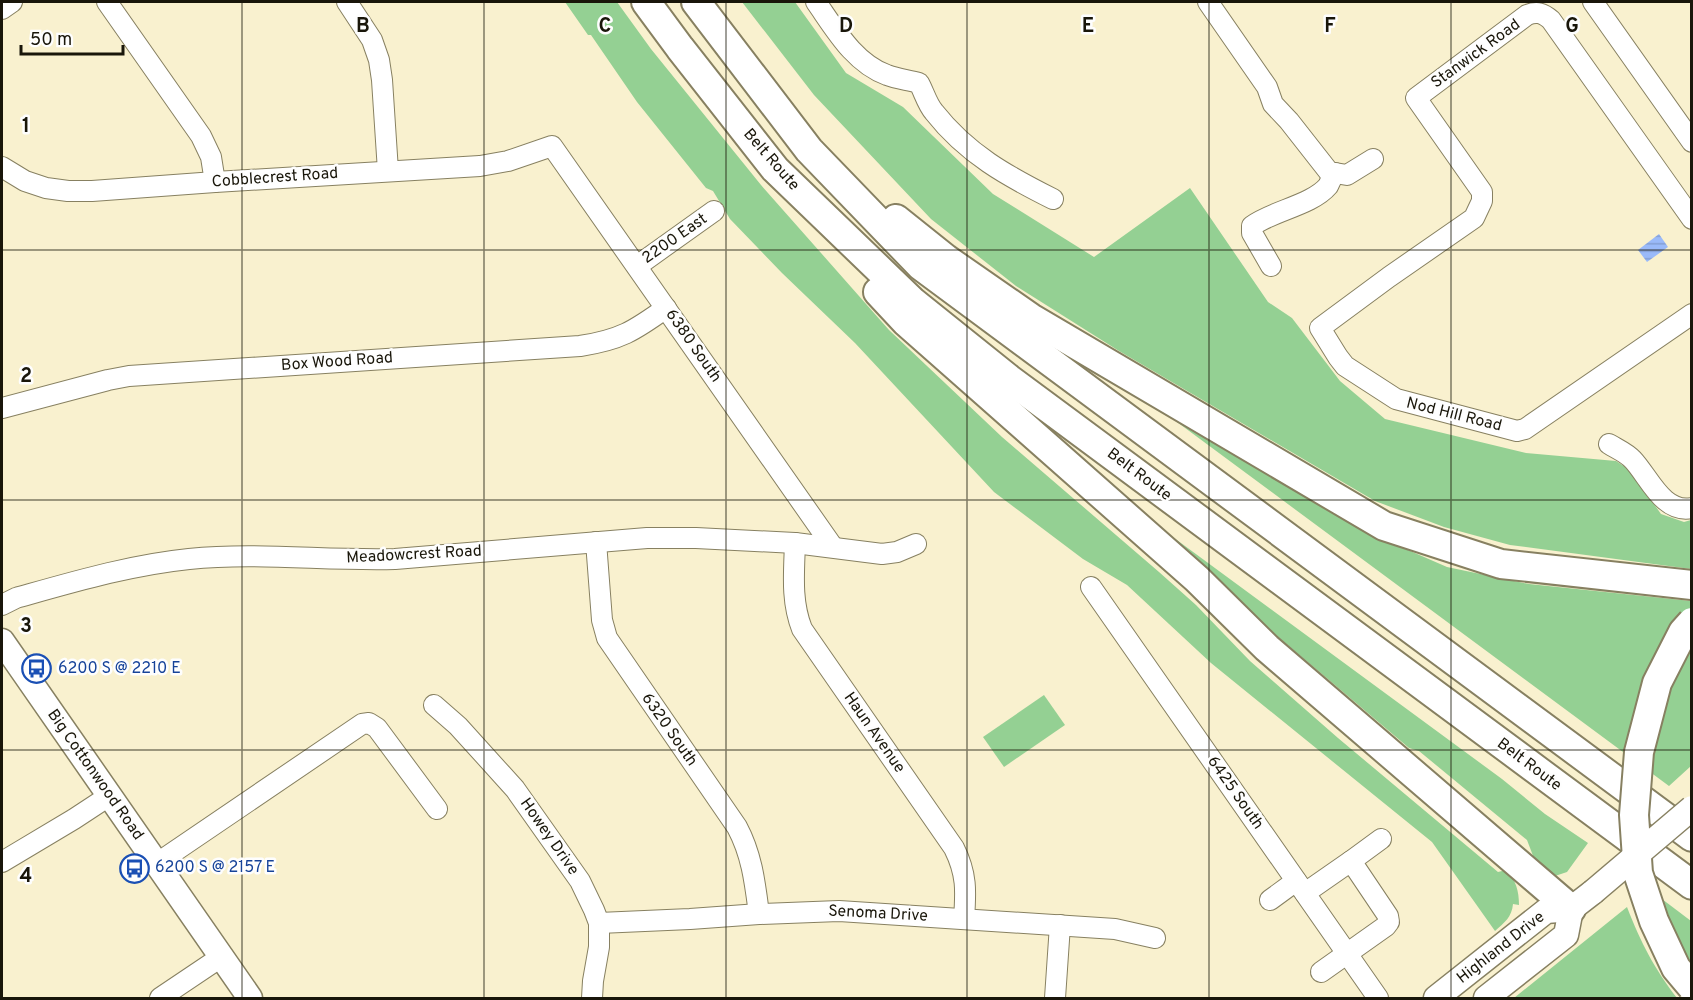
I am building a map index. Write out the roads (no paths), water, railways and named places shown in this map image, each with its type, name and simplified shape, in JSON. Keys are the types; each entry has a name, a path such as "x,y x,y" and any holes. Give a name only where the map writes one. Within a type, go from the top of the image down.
{"highway":[{"name":"Belt Route","path":"646,2 775,169 913,302 1009,379 1692,885"},
{"path":"696,2 809,150 921,266 1692,837"},
{"path":"809,150 946,259 1031,318 1384,526 1501,564 1692,585"},
{"path":"775,169 816,222 906,322 1197,579 1267,648 1582,901"},
{"path":"1692,622 1683,632 1657,683 1639,752 1634,815 1638,873 1654,921 1676,968 1692,987"}],"main road":[{"name":"Big Cottonwood Road","path":"2,641 250,999"},
{"path":"1582,901 1692,808"},
{"name":"Highland Drive","path":"1436,999 1546,911 1582,901"},
{"name":"Highland Drive","path":"1486,999 1566,934 1582,901"}],"street":[{"path":"2,9 12,2"},
{"path":"107,2 201,136 211,157 215,182"},
{"path":"347,2 372,40 379,60 388,171"},
{"path":"816,2 846,44 865,64 887,75 919,83 932,111 970,150 1006,175 1053,200"},
{"path":"1208,2 1267,87 1273,104 1329,172 1347,175 1374,159"},
{"path":"1593,2 1692,142"},
{"name":"Stanwick Road","path":"1320,328 1474,218 1482,201 1482,192 1416,98 1527,15 1533,13 1540,13 1551,20 1692,219"},
{"name":"Cobblecrest Road","path":"2,167 25,181 46,188 92,191 500,163 552,146"},
{"name":"6380 South","path":"552,146 833,547"},
{"path":"1271,266 1252,233 1252,226 1259,220 1319,193 1327,186 1335,173"},
{"name":"2200 East","path":"637,266 714,211"},
{"name":"Box Wood Road","path":"2,408 122,377 587,345 624,335 666,308"},
{"name":"Nod Hill Road","path":"1320,328 1345,366 1396,399 1517,431 1525,429 1692,314"},
{"path":"1610,444 1632,458 1660,496 1683,508"},
{"name":"Meadowcrest Road","path":"2,605 16,598 113,572 154,563 191,559 229,557 395,559 672,538 795,543 889,554 916,544"},
{"name":"6320 South","path":"596,542 602,620 607,639 737,827 752,863 759,914"},
{"name":"Haun Avenue","path":"795,543 795,598 802,629 954,848 964,873 966,891 964,919"},
{"name":"6425 South","path":"1091,588 1378,999"},
{"name":"Howey Drive","path":"434,705 458,726 506,778 580,881 599,923 599,947 592,999"},
{"path":"156,864 362,724 369,723 377,728 437,808"},
{"path":"2,862 109,796"},
{"path":"1270,900 1351,861 1381,839"},
{"path":"1321,972 1389,922 1388,916 1351,861"},
{"name":"Senoma Drive","path":"599,923 839,911 1115,929 1155,938"},
{"path":"1055,999 1060,925"},
{"path":"160,999 221,957"}],"water":[{"path":"1659,234 1668,247 1647,262 1638,250"}],"place":[{"name":"6200 S @ 2210 E","path":"37,669"},
{"name":"6200 S @ 2157 E","path":"134,868"}]}
